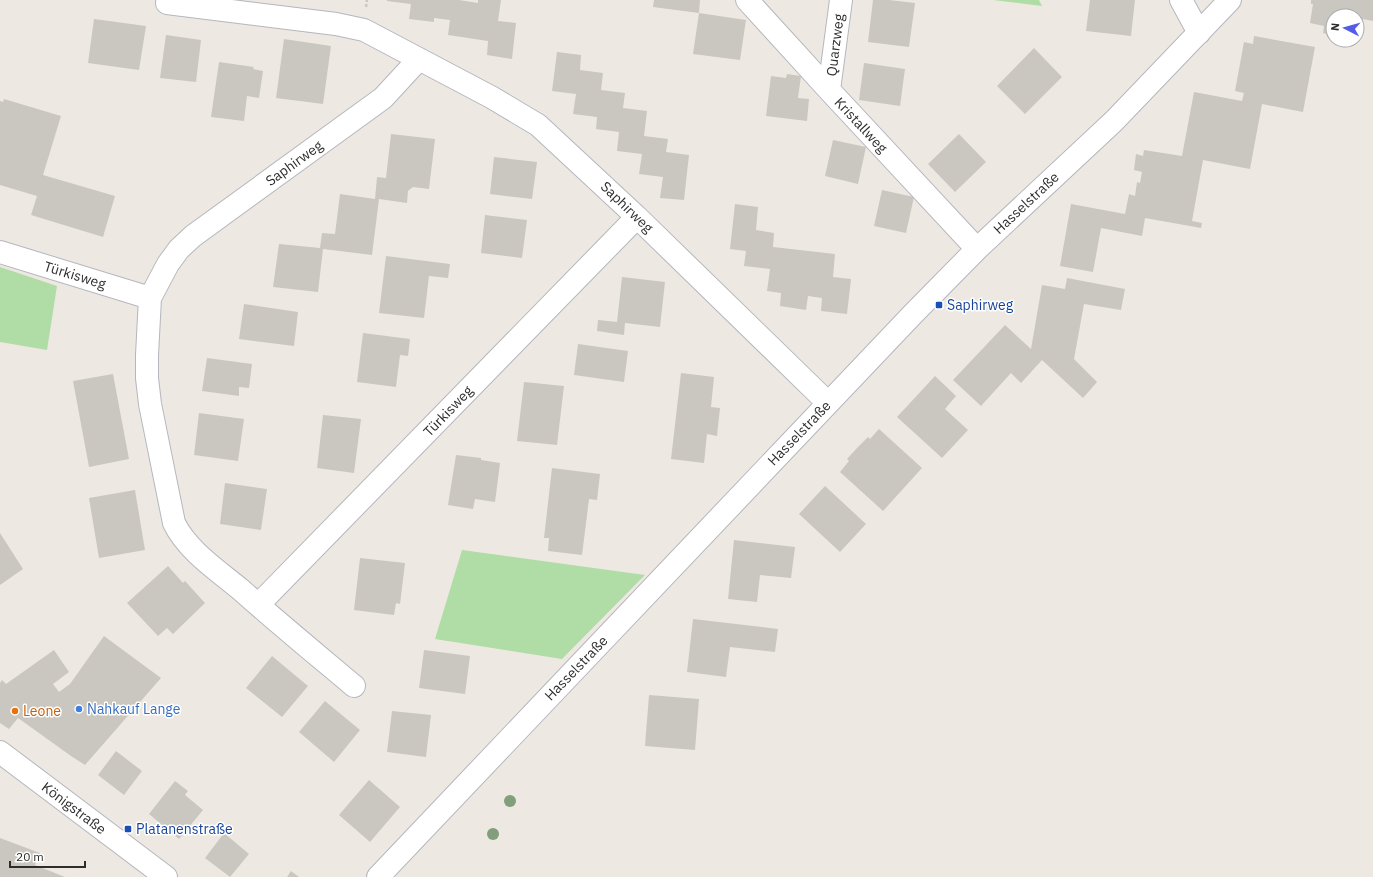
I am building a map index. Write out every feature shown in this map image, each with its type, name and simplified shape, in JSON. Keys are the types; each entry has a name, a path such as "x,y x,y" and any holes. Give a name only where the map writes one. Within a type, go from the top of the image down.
{"street":[{"name":"Kristallweg","path":"747,0 977,249"},
{"name":"Quarzweg","path":"829,90 841,0"},
{"path":"1181,0 1198,33"},
{"name":"Hasselstraße","path":"378,877 828,403 977,249 1114,121 1230,0"},
{"name":"Saphirweg","path":"167,3 336,24 364,30 491,97 538,125 637,217 828,403"},
{"name":"Saphirweg","path":"150,298 168,264 179,249 194,236 383,98 419,59"},
{"name":"Türkisweg","path":"258,605 637,217"},
{"name":"Türkisweg","path":"0,252 150,298"},
{"path":"150,298 147,355 148,391 174,523 187,543 354,686"},
{"name":"Königstraße","path":"0,752 166,877"}],"green space":[{"path":"993,0 1039,0 1042,6"},
{"path":"0,267 57,286 47,350 0,342"},
{"path":"462,550 645,575 562,659 435,639"}],"building":[{"path":"387,0 459,0 478,3 478,0 501,0 498,21 516,23 512,59 487,55 488,41 448,35 450,20 434,18 434,22 409,19 411,4"},
{"path":"654,0 700,0 699,13 653,7"},
{"path":"873,0 915,3 909,47 868,42"},
{"path":"1090,0 1135,0 1131,36 1086,31"},
{"path":"1311,0 1373,0 1373,21 1365,19 1365,8 1325,8 1325,34 1323,33 1324,26 1310,23 1313,4 1311,4"},
{"path":"699,13 746,20 740,60 693,54"},
{"path":"94,19 146,26 139,70 88,63"},
{"path":"166,35 201,40 196,82 160,78"},
{"path":"1254,36 1315,47 1303,112 1262,104 1250,169 1203,160 1192,221 1202,223 1201,228 1145,218 1142,236 1101,228 1093,272 1060,266 1071,204 1125,214 1129,194 1135,196 1137,182 1140,183 1142,172 1134,170 1136,154 1143,156 1144,150 1182,156 1194,92 1242,101 1244,93 1235,91 1244,42 1253,44"},
{"path":"284,39 331,46 323,104 276,98"},
{"path":"1034,48 1062,77 1025,114 997,86"},
{"path":"557,52 581,55 580,70 603,73 601,90 625,93 623,108 647,111 644,136 668,139 666,152 689,155 684,200 660,198 663,177 639,174 642,154 617,151 619,132 596,129 597,117 573,114 576,94 552,91"},
{"path":"219,62 254,67 253,69 263,71 259,98 247,96 244,121 211,117"},
{"path":"864,63 905,69 900,106 859,100"},
{"path":"787,74 801,76 798,98 809,99 807,121 766,116 771,76 786,78"},
{"path":"4,99 61,116 43,175 115,196 103,237 31,215 37,196 0,185 0,101 3,102"},
{"path":"391,134 435,139 429,189 413,187 408,191 407,203 379,199 372,255 323,249 318,292 273,287 279,244 320,248 322,233 335,234 340,194 375,199 377,177 386,178"},
{"path":"959,134 986,162 955,192 928,164"},
{"path":"833,140 866,147 858,184 825,176"},
{"path":"494,157 537,162 532,199 490,194"},
{"path":"882,190 914,197 906,233 874,226"},
{"path":"735,204 758,207 756,230 774,233 773,247 835,254 833,277 851,279 847,314 821,311 822,298 808,296 806,310 780,306 781,293 767,291 770,269 744,266 746,251 730,249"},
{"path":"485,215 527,220 522,258 481,253"},
{"path":"386,256 450,264 448,278 429,276 424,318 379,313"},
{"path":"622,277 665,282 660,327 625,323 624,335 597,331 598,320 617,322"},
{"path":"1067,278 1125,289 1121,310 1084,304 1074,359 1097,382 1083,398 1042,360 1021,383 1011,373 981,406 953,380 1005,325 1031,349 1042,285 1065,289"},
{"path":"244,304 298,312 294,346 239,339"},
{"path":"363,333 410,339 408,356 400,355 396,387 357,382"},
{"path":"578,344 628,351 624,382 574,375"},
{"path":"207,358 252,364 249,388 239,387 239,396 202,391"},
{"path":"681,373 714,377 711,407 720,408 717,436 707,434 704,463 671,459"},
{"path":"113,374 129,459 89,467 73,381"},
{"path":"935,376 956,396 945,409 968,430 942,458 897,417"},
{"path":"524,382 564,386 557,445 517,441"},
{"path":"199,413 244,419 238,461 194,455"},
{"path":"323,415 361,419 354,473 317,468"},
{"path":"879,429 922,468 883,511 840,472 849,461 847,459 868,437 870,439"},
{"path":"456,455 481,458 481,460 500,463 495,502 475,499 473,509 448,505"},
{"path":"552,468 600,474 597,500 589,499 582,555 548,551 549,538 544,538"},
{"path":"225,483 267,489 261,530 220,524"},
{"path":"825,486 866,524 840,552 799,514"},
{"path":"135,490 145,550 99,558 89,498"},
{"path":"0,533 23,569 0,585"},
{"path":"734,540 795,547 791,578 760,575 757,602 728,599"},
{"path":"360,558 405,563 400,604 396,603 394,615 354,610"},
{"path":"168,566 183,583 185,581 205,603 173,634 167,628 158,636 127,603"},
{"path":"693,619 778,629 775,652 730,647 726,677 687,672"},
{"name":"Nahkauf Lange","path":"104,636 161,678 85,765 18,718 9,729 0,723 0,683 2,680 6,684 54,650 69,672 53,684 59,692 70,684"},
{"path":"424,650 470,656 465,694 419,688"},
{"path":"272,656 308,686 282,717 246,688"},
{"path":"649,695 699,699 695,750 645,746"},
{"path":"325,701 360,730 334,762 299,732"},
{"path":"392,711 431,715 426,757 387,752"},
{"path":"116,751 142,771 124,795 98,775"},
{"path":"369,780 400,807 370,842 339,815"},
{"path":"175,781 188,791 185,795 203,810 179,839 149,814"},
{"path":"224,833 249,854 230,877 205,858"},
{"path":"0,838 40,853 35,865 65,877 0,877"},
{"path":"291,871 299,877 287,877"}],"place":[{"name":"Saphirweg","path":"939,305"},
{"name":"Nahkauf Lange","path":"79,709"},
{"name":"Leone","path":"15,711"},
{"name":"Platanenstraße","path":"128,829"}]}
